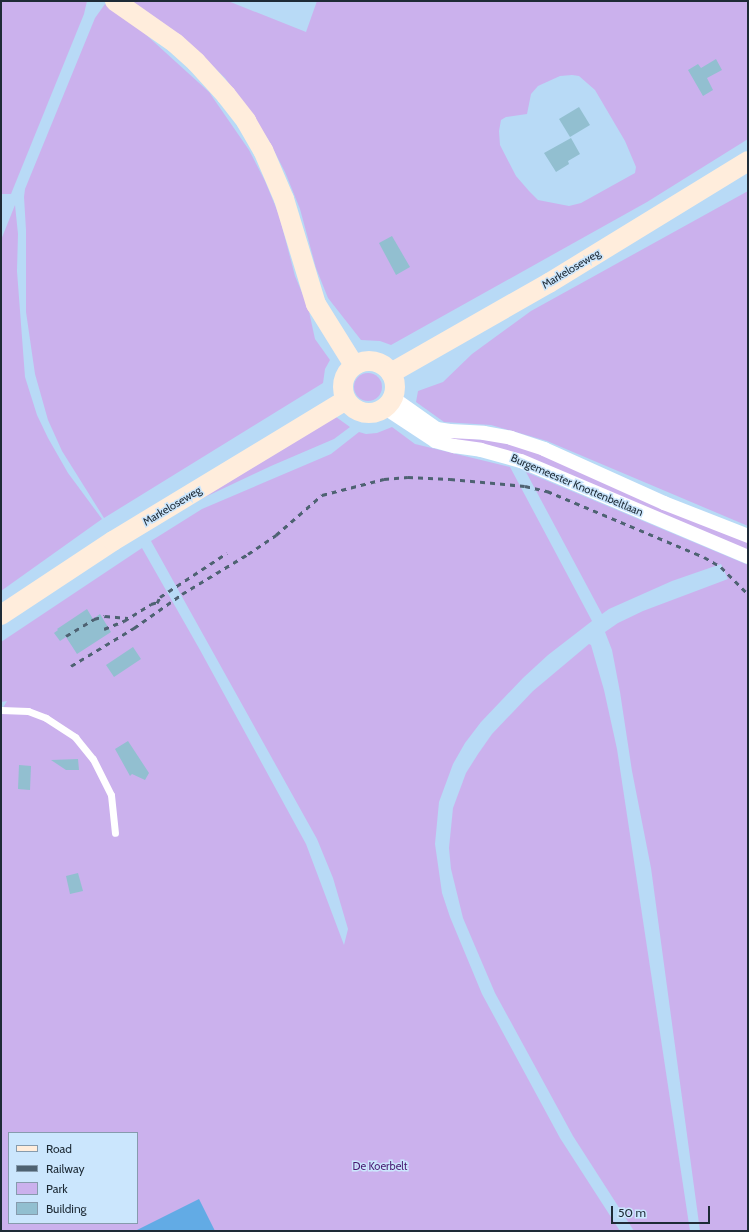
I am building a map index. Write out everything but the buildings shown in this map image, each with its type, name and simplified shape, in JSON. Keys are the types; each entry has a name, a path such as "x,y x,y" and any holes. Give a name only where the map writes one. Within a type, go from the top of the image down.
{"main road":[{"path":"117,2 175,42 196,62 226,95 246,121 263,150 284,199 316,304 354,365"},
{"name":"Markeloseweg","path":"391,374 549,283 748,161"},
{"path":"367,360 374,361 387,368 391,374 394,382 389,403 375,412 366,413 358,411 346,400 342,385 344,377 354,365 367,360"},
{"name":"Markeloseweg","path":"1,615 108,545 346,400"}],"street":[{"name":"Burgemeester Knottenbeltlaan","path":"389,403 437,429 450,432 484,433 511,438 544,449 664,503 748,536"},
{"name":"Burgemeester Knottenbeltlaan","path":"389,403 436,441 454,446 481,450 521,461 748,557"}],"lane":[{"path":"1,710 28,711 46,718 75,738 93,759 111,795 115,833"}],"green space":[{"path":"1,1 87,1 84,14 11,194 1,194"},
{"path":"129,1 228,1 306,32 317,1 748,1 748,139 647,202 391,345 380,341 361,340 328,298 316,268 300,209 285,172 268,139 225,78 192,46","holes":["560,76 579,76 595,90 625,141 636,167 635,173 581,203 569,206 538,200 516,176 500,145 499,131 501,120 506,117 527,114 531,94 538,86"]},
{"path":"105,4 143,32 209,92 249,150 265,181 279,215 295,276 308,307 315,339 330,360 325,369 323,383 104,518 62,451 48,420 35,374 26,312 26,230 24,197 25,189 95,18"},
{"path":"748,191 748,526 547,441 491,425 444,422 416,402 418,391 443,382 472,354 531,311"},
{"path":"15,205 18,234 17,271 25,377 37,415 48,438 68,473 102,519 1,591 1,240"},
{"path":"368,373 378,377 382,387 378,397 368,401 358,397 354,387 358,377"},
{"path":"336,417 350,427 334,439 271,466 201,499"},
{"name":"De Koerbelt","path":"392,427 415,444 510,467 592,621 548,655 523,678 481,722 465,743 453,764 439,802 435,844 442,893 450,917 482,994 560,1138 620,1231 1,1231 1,711 7,701 1,702 1,642 142,548 200,650 306,844 344,945 348,929 333,878 317,839 151,541 202,509 331,454 359,432 366,434 377,433"},
{"path":"440,436 517,443 748,541 748,553"},
{"path":"526,472 748,565 748,1231 700,1231 651,868 632,771 612,650 605,632 618,623 643,611 728,579 721,564 672,581 609,609 602,614"},
{"path":"589,644 591,645 604,690 617,749 690,1231 634,1231 573,1136 495,993 463,918 451,869 449,848 453,808 466,773 492,734 533,691"}],"water":[{"path":"199,1199 215,1231 135,1231"}],"railway":[{"path":"71,666 134,628 182,594 248,554 276,535 322,495 384,479 408,477 450,479 525,486 547,491 704,557 721,567 748,594"},
{"path":"157,603 160,597 227,553"},
{"path":"104,629 124,621 151,604 161,601"},
{"path":"66,636 94,619 105,616 128,618"}]}
